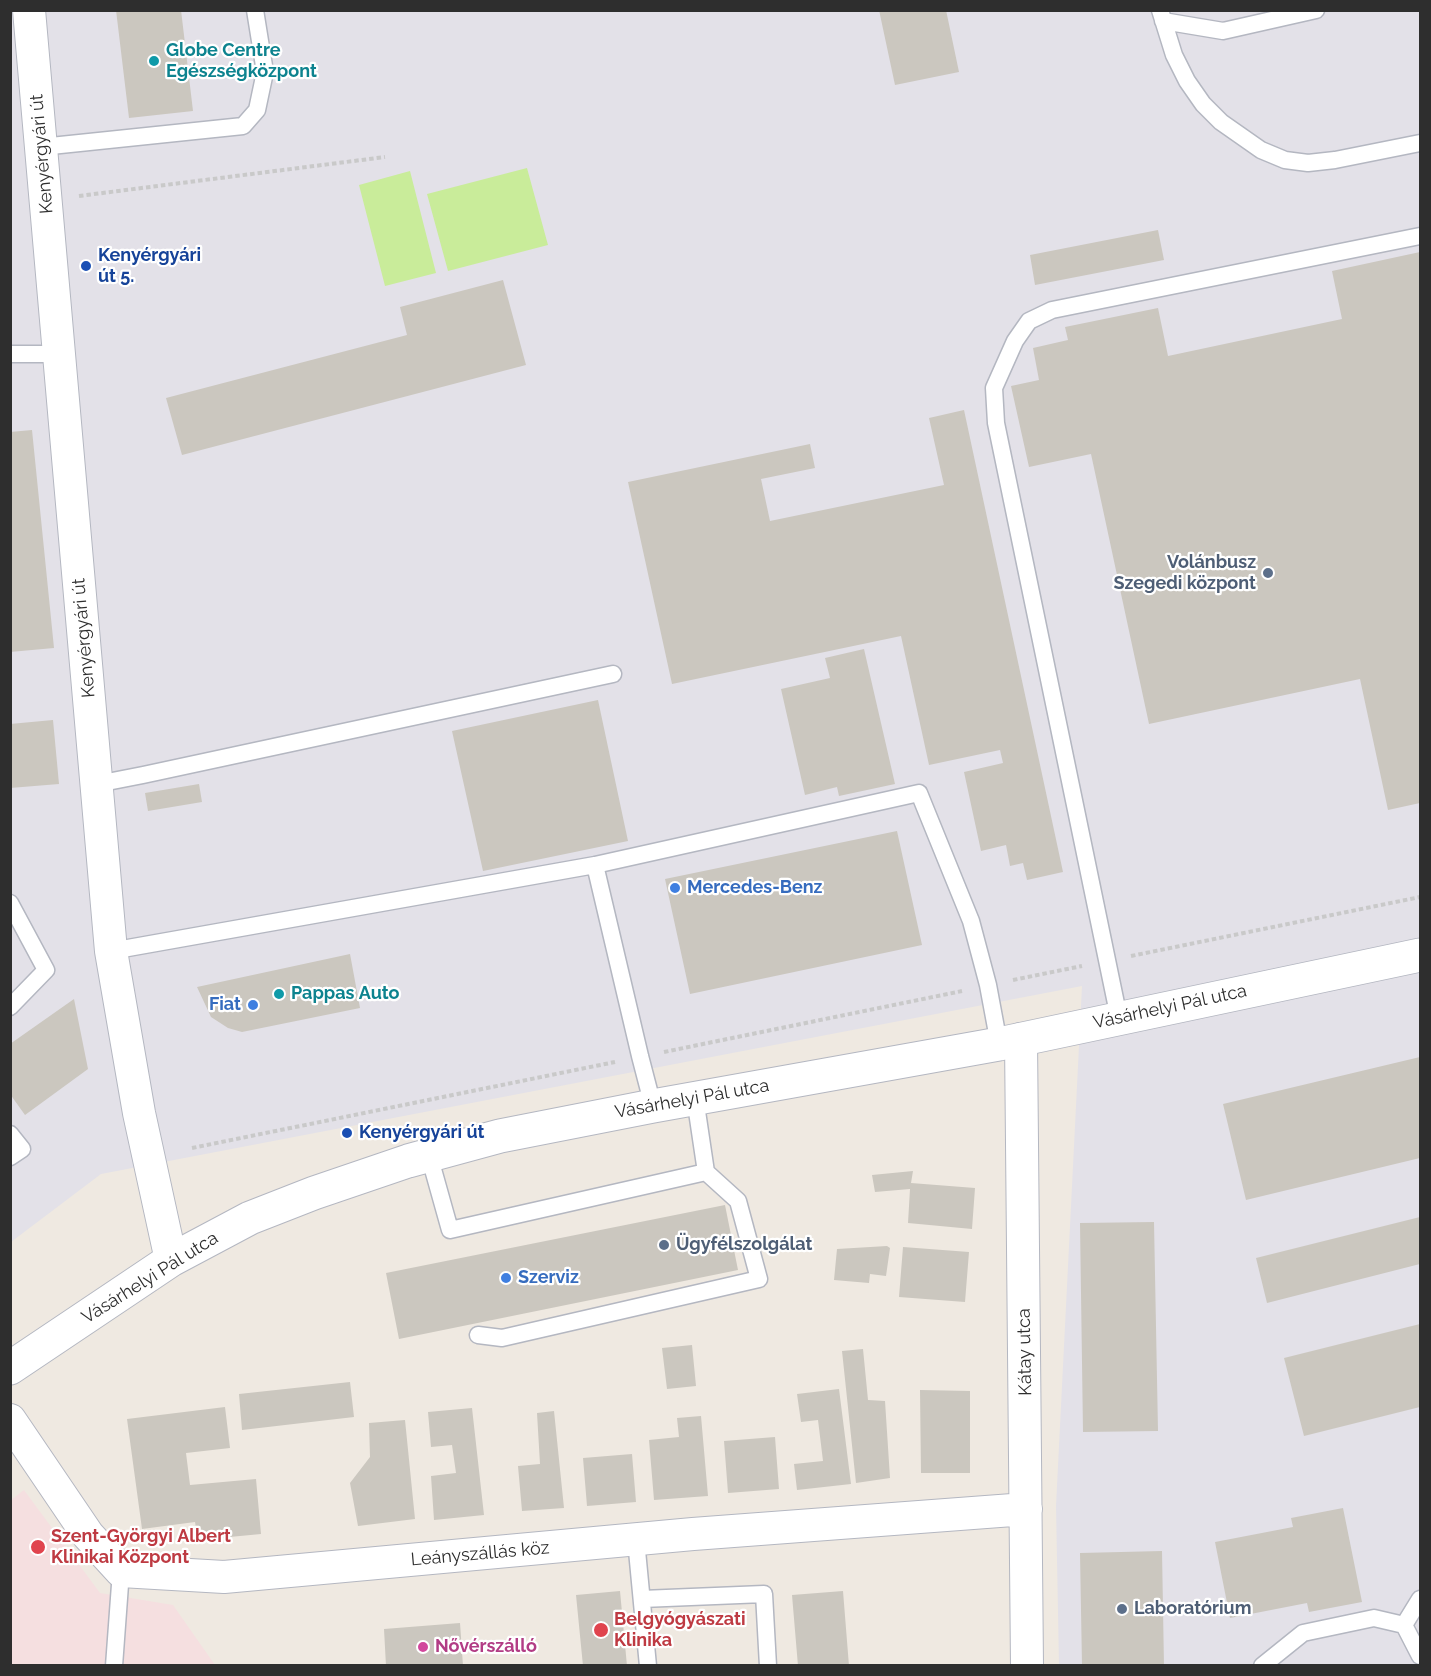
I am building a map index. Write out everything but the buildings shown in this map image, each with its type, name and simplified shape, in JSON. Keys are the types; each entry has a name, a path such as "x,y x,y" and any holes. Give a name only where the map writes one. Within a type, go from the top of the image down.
{"main road":[{"name":"Vásárhelyi Pál utca","path":"10,1368 171,1260 250,1218 408,1161 500,1136 1010,1041 1420,955"}],"street":[{"name":"Kenyérgyári út","path":"29,10 111,951 142,1125 171,1260"},
{"name":"Kátay utca","path":"1010,1041 1026,1509 1027,1665"},
{"path":"10,1420 88,1535 121,1571"},
{"name":"Leányszállás köz","path":"121,1571 224,1577 636,1540 1026,1509"}],"lane":[{"path":"41,147 243,126 257,110 265,72 255,10"},
{"path":"1162,16 1223,31 1316,10"},
{"path":"1162,16 1174,55 1203,104 1242,139 1261,150 1285,160 1308,163 1420,143"},
{"path":"1119,1017 996,423 994,388 1015,341 1029,321 1052,310 1420,236"},
{"path":"10,354 59,354"},
{"path":"97,784 613,674"},
{"path":"111,951 595,865 919,793 971,921 988,985 1010,1041"},
{"path":"595,865 653,1106"},
{"path":"10,903 46,970 10,1007"},
{"path":"478,1335 502,1338 759,1279 738,1201 706,1172 695,1098"},
{"path":"10,1134 21,1149 10,1157"},
{"path":"429,1155 450,1230 706,1172"},
{"path":"636,1540 648,1665"},
{"path":"114,1665 121,1571"},
{"path":"642,1599 764,1594 768,1665"},
{"path":"1404,1625 1420,1599"},
{"path":"1262,1665 1303,1634 1374,1618 1404,1625 1420,1656"}],"path":[{"path":"46,198 87,196 385,157"},
{"path":"192,1148 1420,897"}],"shaded area":[{"path":"11,11 1420,11 1420,1665 1059,1665 1056,1506 1082,986 101,1174 11,1242"},
{"name":"Szent-Györgyi Albert Klinikai Központ","path":"24,1490 100,1593 173,1605 215,1665 11,1666 11,1500"}],"green space":[{"path":"527,168 548,245 448,271 427,194"},
{"path":"410,171 436,273 385,286 359,185"}],"place":[{"name":"Globe Centre Egészségközpont","path":"154,61"},
{"name":"Kenyérgyári út 5.","path":"86,266"},
{"name":"Volánbusz Szegedi központ","path":"1268,573"},
{"name":"Mercedes-Benz","path":"675,888"},
{"name":"Pappas Auto","path":"279,994"},
{"name":"Fiat","path":"253,1005"},
{"name":"Kenyérgyári út","path":"347,1133"},
{"name":"Ügyfélszolgálat","path":"664,1245"},
{"name":"Szerviz","path":"506,1278"},
{"name":"Szent-Györgyi Albert Klinikai Központ","path":"38,1547"},
{"name":"Laboratórium","path":"1122,1609"},
{"name":"Belgyógyászati Klinika","path":"601,1630"},
{"name":"Nővérszálló","path":"423,1647"}]}
